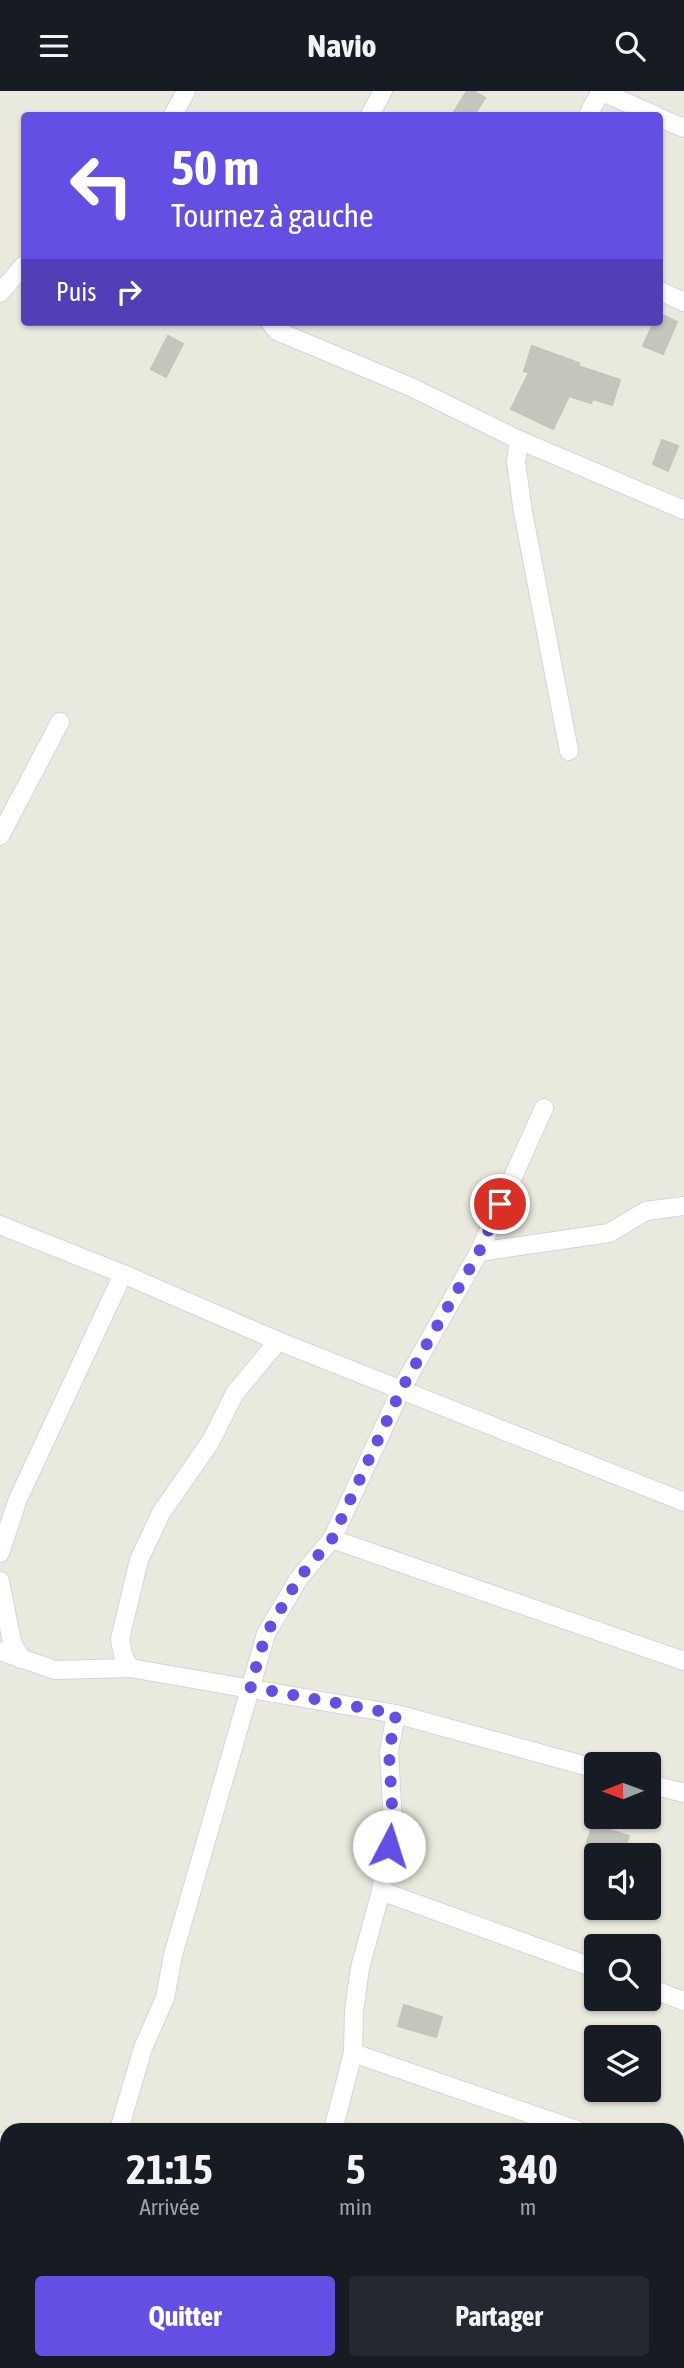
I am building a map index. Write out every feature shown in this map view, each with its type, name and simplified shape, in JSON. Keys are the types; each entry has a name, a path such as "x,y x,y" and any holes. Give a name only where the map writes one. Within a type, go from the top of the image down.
{"street":[{"path":"175,112 186,91"},
{"path":"372,112 383,91"},
{"path":"590,112 601,91 646,112"},
{"path":"663,119 684,128"},
{"path":"0,293 21,268"},
{"path":"663,292 684,302"},
{"path":"273,326 277,331 411,387 519,440 684,510"},
{"path":"519,440 516,462 523,512 569,751"},
{"path":"0,835 60,722"},
{"path":"122,2123 143,2048 165,1998 173,1955 266,1634 299,1578 332,1539 402,1388 479,1252 544,1108"},
{"path":"479,1252 609,1233 646,1211 684,1206"},
{"path":"0,1225 123,1274 278,1341 684,1502"},
{"path":"0,1553 18,1499 123,1274"},
{"path":"130,1668 123,1655 120,1639 139,1560 162,1513 211,1441 235,1393 278,1341"},
{"path":"332,1539 684,1661"},
{"path":"0,1581 12,1642 21,1659"},
{"path":"0,1651 55,1670 130,1668 396,1714 584,1765"},
{"path":"335,2123 353,2053 354,2011 360,1968 381,1891 393,1823 389,1752 396,1714"},
{"path":"662,1787 684,1793"},
{"path":"381,1891 584,1964"},
{"path":"661,1992 684,2001"},
{"path":"353,2053 557,2123"}],"building":[{"path":"467,91 474,91 485,98 476,112 454,112"},
{"path":"663,315 677,322 663,354 643,346 652,326 663,326"},
{"path":"168,336 183,344 166,377 151,369"},
{"path":"532,346 620,380 612,405 593,399 591,403 569,396 553,429 511,409 529,373 524,371"},
{"path":"662,440 678,446 668,471 653,464"},
{"path":"592,1829 606,1829 629,1836 627,1843 587,1843"},
{"path":"404,2005 442,2017 436,2037 398,2026"}],"route":[{"path":"389,1846 393,1823 389,1752 396,1714 250,1687 266,1634 299,1578 332,1539 402,1388 479,1252 500,1204"}]}
